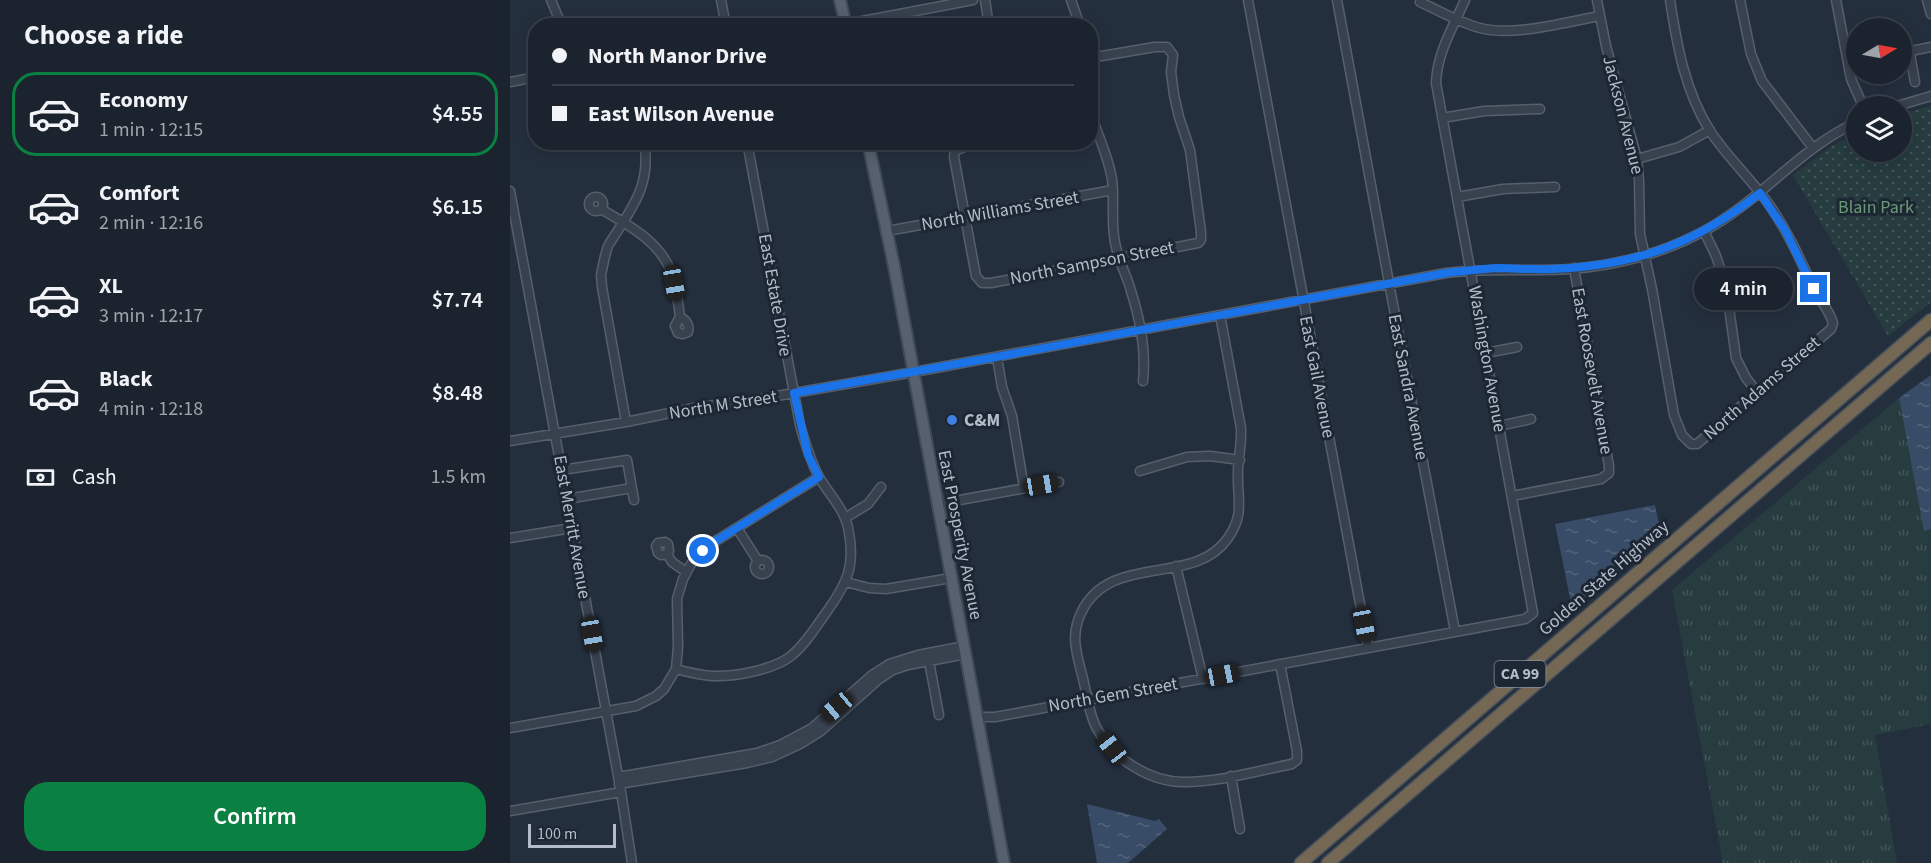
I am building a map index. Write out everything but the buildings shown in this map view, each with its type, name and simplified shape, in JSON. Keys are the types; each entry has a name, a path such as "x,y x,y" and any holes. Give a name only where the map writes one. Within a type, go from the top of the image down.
{"highway":[{"name":"Golden State Highway","path":"1301,863 1931,320"},
{"name":"Golden State Highway","path":"1328,863 1931,343"},
{"path":"1893,376 1905,372 1931,354"}],"main road":[{"path":"840,0 842,18"},
{"name":"East Prosperity Avenue","path":"870,150 914,372 1004,863"}],"street":[{"path":"551,0 558,18"},
{"path":"721,0 724,18"},
{"path":"879,18 973,0"},
{"path":"985,0 988,18"},
{"path":"1071,0 1077,18"},
{"name":"East Gail Avenue","path":"1248,0 1368,647"},
{"name":"East Sandra Avenue","path":"1337,0 1455,632"},
{"name":"Washington Avenue","path":"1465,0 1443,46 1436,83 1533,609 1531,616"},
{"name":"Jackson Avenue","path":"1597,0 1608,56 1637,159 1640,234 1674,415 1677,427 1687,441"},
{"path":"1670,0 1673,27 1682,66 1695,100 1710,130 1732,161 1760,193"},
{"path":"1740,0 1751,54 1762,81 1813,148"},
{"path":"1836,0 1851,79 1859,96"},
{"path":"1927,0 1931,14"},
{"path":"1420,2 1478,28 1505,31 1600,16"},
{"name":"North Sampson Street","path":"966,218 976,276 982,283 1195,244 1201,240 1195,176 1174,95 1171,64 1173,55 1167,47 1155,46 1098,57"},
{"path":"1915,82 1911,51 1931,47"},
{"path":"510,82 528,79"},
{"path":"1912,102 1931,96"},
{"path":"1442,118 1484,111 1540,109"},
{"name":"North M Street","path":"510,441 914,372 1389,283 1471,270 1574,268 1608,264 1671,247 1704,231 1760,193 1813,148 1846,129"},
{"path":"1637,159 1679,147 1710,130"},
{"path":"1098,134 1106,154 1113,190 1113,235 1131,289 1140,330 1145,364 1143,381"},
{"path":"626,422 603,298 601,275 608,246 642,187 646,163 645,150"},
{"name":"East Estate Drive","path":"676,669 714,676 764,668 791,656 805,642 846,582 851,551 849,529 845,518 808,455 794,393 748,150"},
{"path":"957,150 954,154 966,218"},
{"path":"1457,197 1503,189 1555,188"},
{"name":"North Williams Street","path":"887,231 1113,190"},
{"name":"East Merritt Avenue","path":"510,191 632,863"},
{"name":"North Adams Street","path":"1687,441 1697,444 1703,440 1831,328 1833,323 1832,317 1814,289 1785,230 1760,193"},
{"path":"601,209 646,238 662,254 672,273 680,316"},
{"path":"1704,231 1726,286 1736,358 1746,378 1757,392"},
{"path":"511,248 520,246"},
{"name":"East Roosevelt Avenue","path":"1512,496 1601,479 1609,473 1574,268"},
{"path":"1220,315 1242,441 1238,471 1240,508 1238,519 1230,535 1209,556 1176,566 1123,577 1109,582 1091,596 1076,626 1075,650 1091,715 1103,738 1134,767 1168,781 1184,782 1231,776 1292,764 1297,760 1280,664"},
{"path":"1485,353 1517,346"},
{"path":"996,357 1002,387 1012,416 1024,488"},
{"path":"1499,426 1530,419"},
{"path":"1140,471 1188,457 1210,456 1240,460"},
{"path":"562,470 627,460 634,500"},
{"path":"510,728 606,712 648,702 664,689 676,669 677,599 686,572 703,551 819,477"},
{"path":"938,504 1059,482"},
{"path":"845,518 868,504 880,487"},
{"path":"567,499 632,488"},
{"path":"510,538 572,528"},
{"path":"737,528 758,561"},
{"path":"667,554 672,562 686,572"},
{"path":"1176,566 1203,679"},
{"path":"846,582 869,588 886,589 951,578"},
{"name":"North Gem Street","path":"978,717 995,717 1525,619 1531,616"},
{"path":"619,784 747,763 785,752 821,731 886,675 908,664 929,661 965,650"},
{"path":"510,811 780,745 812,728 872,675 889,664 918,655 965,650"},
{"path":"929,661 939,715"},
{"path":"1231,776 1240,829"}],"green space":[{"name":"Blain Park","path":"1931,106 1931,302 1888,336 1793,175 1832,146 1846,139 1846,162 1912,162 1912,111"},
{"path":"1899,398 1924,530 1931,529 1931,724 1875,735 1897,863 1723,863 1672,590"}],"water":[{"path":"1931,375 1931,529 1924,531 1899,398"},
{"path":"1655,505 1661,534 1583,601 1571,603 1555,524"},
{"path":"1087,804 1155,821 1159,819 1167,829 1128,863 1097,863"}],"place":[{"name":"C&M","path":"952,420"}],"route":[{"path":"703,551 819,477 808,455 794,393 1446,273 1498,268 1533,270 1597,266 1671,247 1708,229 1760,193 1785,230 1814,289"}]}
